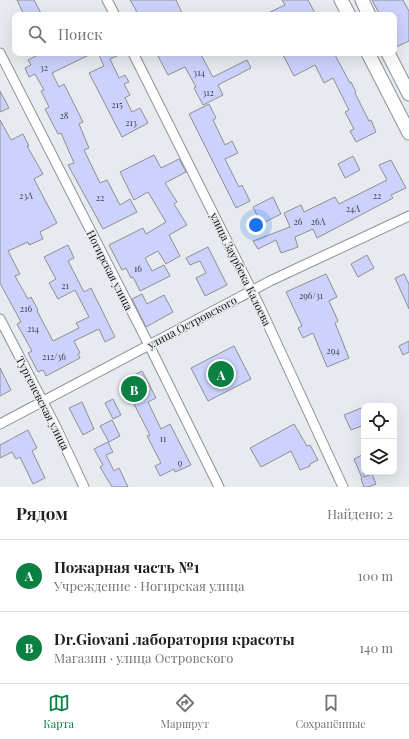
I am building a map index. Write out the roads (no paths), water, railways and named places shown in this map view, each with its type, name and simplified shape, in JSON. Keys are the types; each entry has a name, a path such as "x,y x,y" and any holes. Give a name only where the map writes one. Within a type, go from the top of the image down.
{"main road":[{"path":"341,0 347,12"},
{"path":"362,0 368,12"},
{"path":"370,56 409,133"},
{"path":"390,56 409,94"}],"street":[{"path":"107,0 113,12"},
{"name":"Ногирская улица","path":"0,53 149,345 219,487"},
{"name":"улица Заурбека Калоева","path":"135,56 252,290 343,487"},
{"name":"улица Островского","path":"0,424 252,290 409,216"},
{"name":"Тургеневская улица","path":"0,319 43,402 84,487"}],"place":[{"name":"Пожарная часть №1","path":"221,374"},
{"name":"Dr.Giovani лаборатория красоты","path":"134,389"}]}
